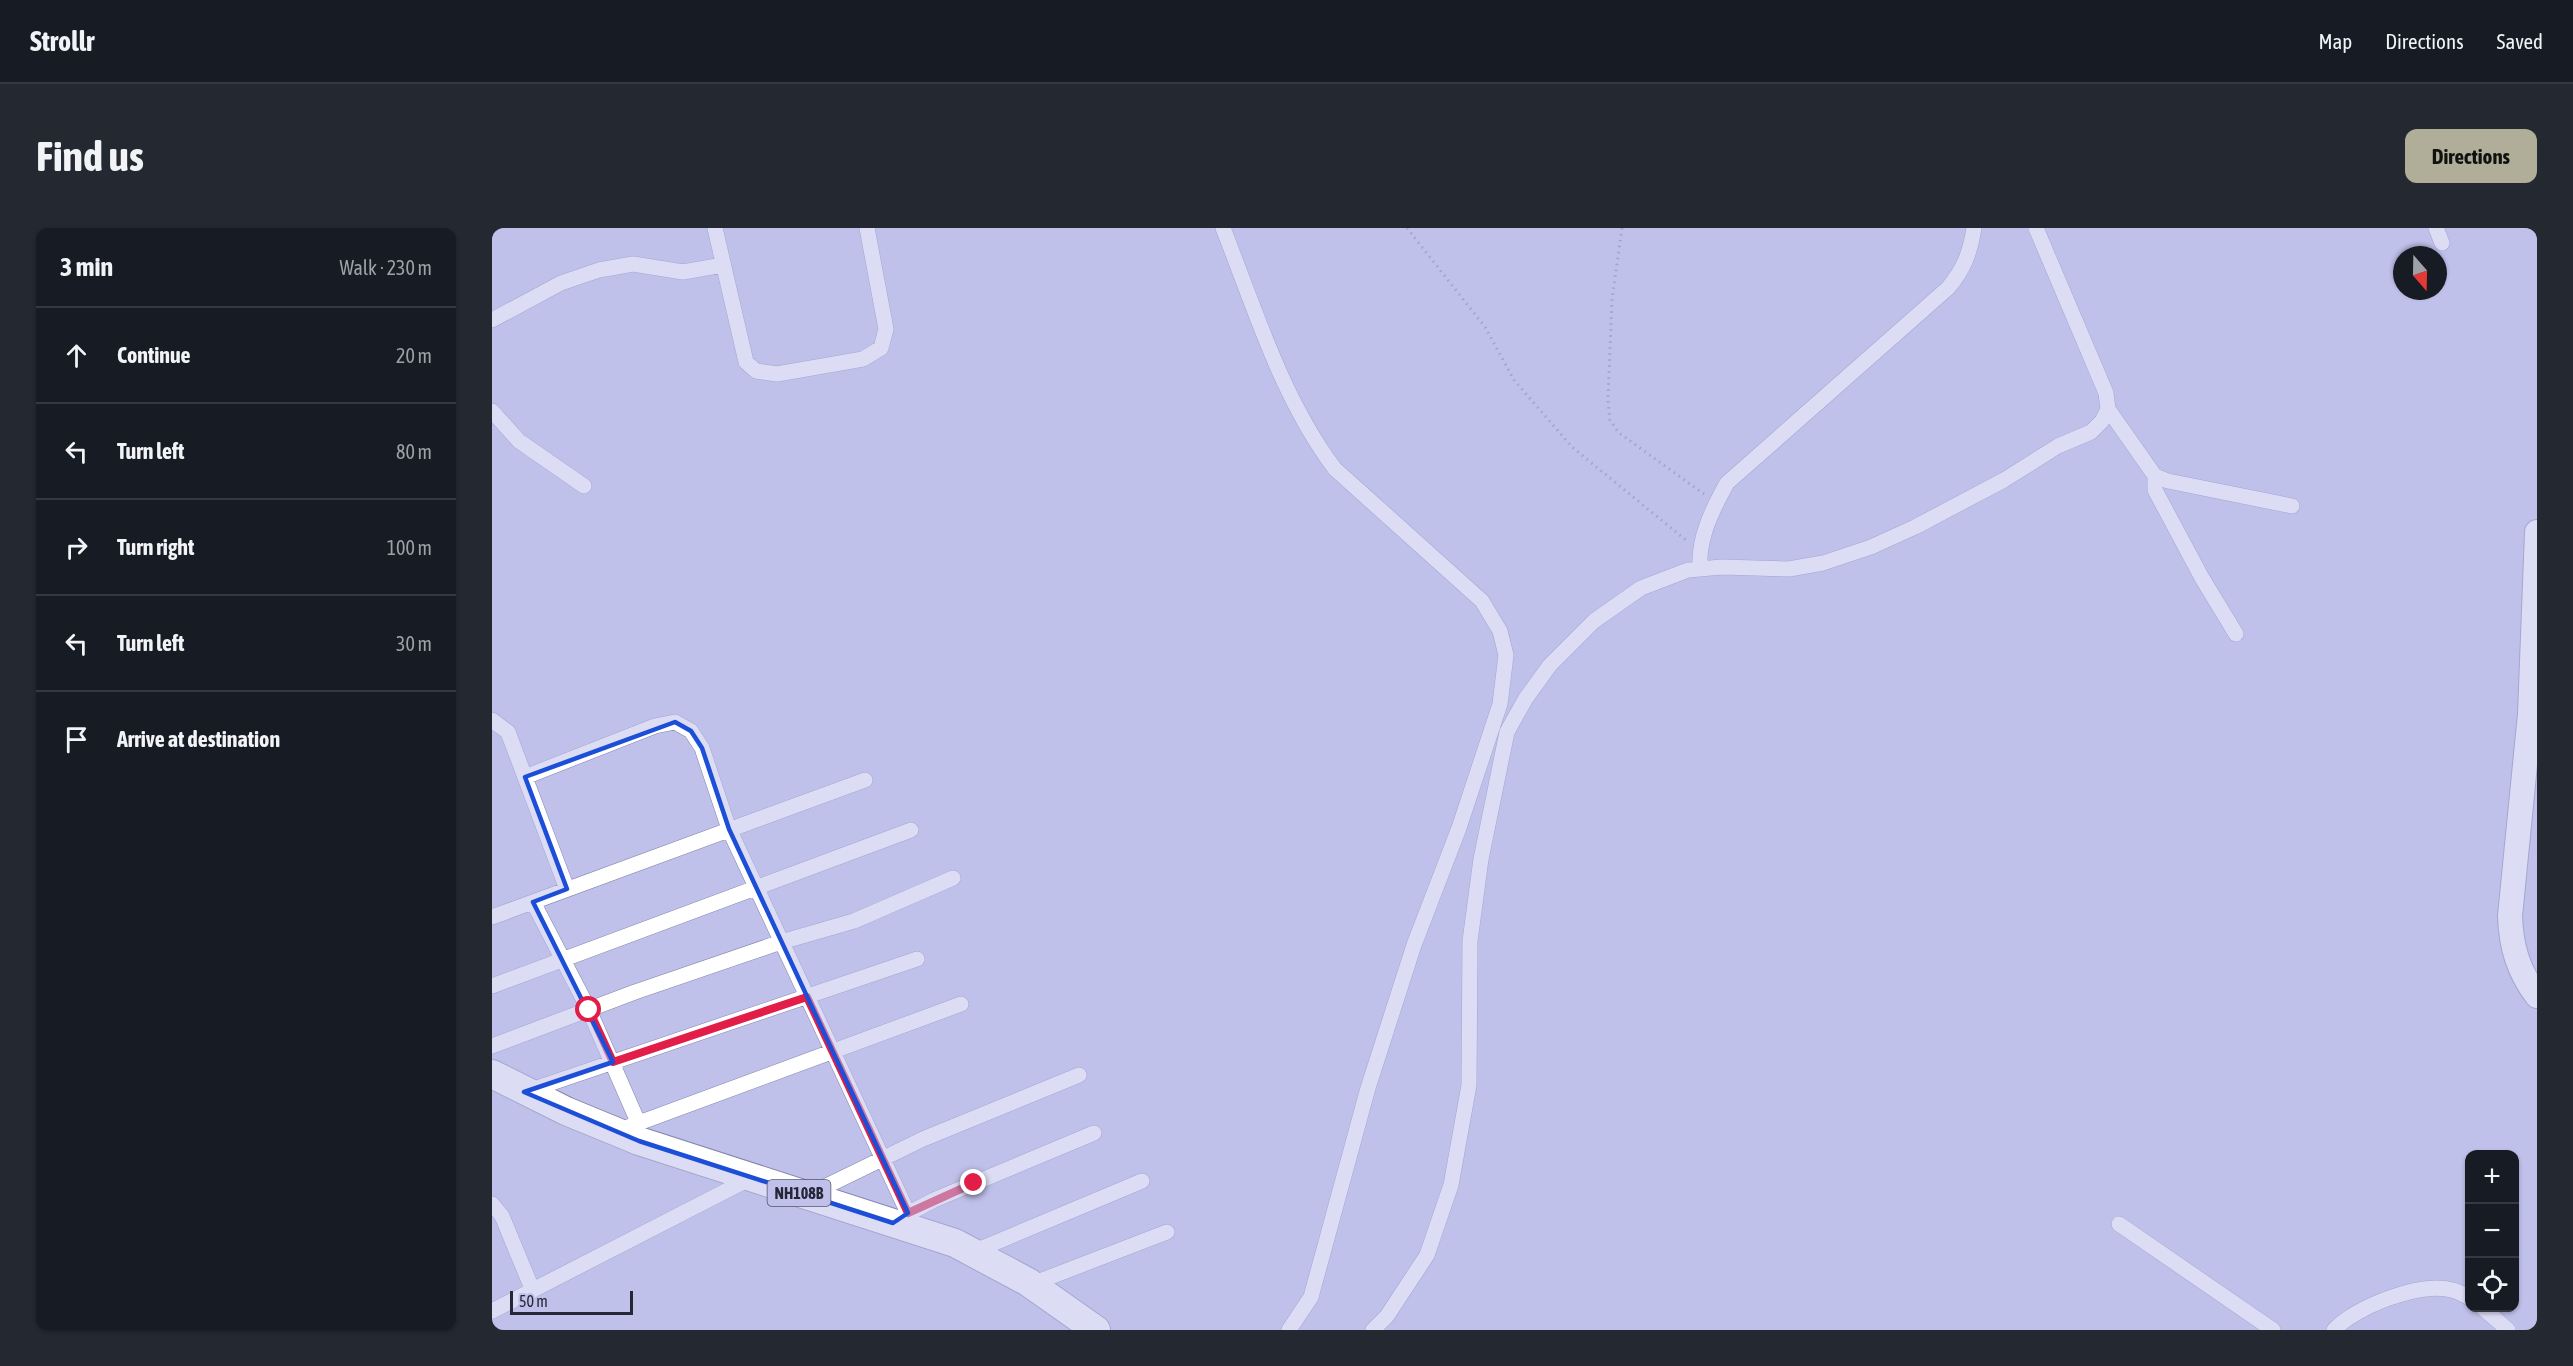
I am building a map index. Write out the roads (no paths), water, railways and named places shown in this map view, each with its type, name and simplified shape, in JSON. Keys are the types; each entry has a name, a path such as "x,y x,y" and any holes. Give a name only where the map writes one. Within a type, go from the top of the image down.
{"highway":[{"name":"NH108B","path":"492,1074 524,1092 627,1127 752,1178 808,1195 901,1218 974,1252 1032,1284 1096,1330"}],"main road":[{"path":"2537,532 2533,714 2510,916 2511,942 2520,967 2537,996"}],"street":[{"path":"715,228 746,362 756,371 777,374 862,359 881,348 886,329 867,228"},
{"path":"1223,228 1275,359 1303,422 1316,445 1335,469 1482,600 1500,630 1506,655 1500,704 1459,828 1414,945 1368,1088 1311,1297 1289,1330"},
{"path":"1700,569 1699,549 1716,503 1727,483 1947,288 1961,272 1969,256 1974,228"},
{"path":"2036,228 2106,393 2108,409 2155,476 2155,490 2202,578 2236,634"},
{"path":"2436,228 2442,243"},
{"path":"492,320 561,283 599,270 633,264 683,272 723,265"},
{"path":"1373,1330 1387,1316 1427,1255 1450,1185 1469,1085 1470,941 1481,859 1507,732 1526,698 1550,665 1594,621 1641,588 1688,570 1790,569 1823,564 1871,548 2004,480 2058,446 2091,432 2102,421 2108,409"},
{"path":"492,411 519,441 584,486"},
{"path":"2155,476 2292,506"},
{"path":"492,720 508,732 567,889"},
{"path":"525,777 655,726 675,722 691,731 702,748 729,829 882,1157 901,1218 1094,1133"},
{"path":"492,917 865,780"},
{"path":"492,986 561,958 757,889 910,830"},
{"path":"492,1046 782,942 854,921 952,879"},
{"path":"533,902 613,1062 627,1127 961,1004"},
{"path":"524,1092 917,959"},
{"path":"808,1195 882,1157 1079,1075"},
{"path":"492,1311 752,1178"},
{"path":"974,1252 1142,1181"},
{"path":"492,1204 502,1216 533,1291"},
{"path":"2119,1224 2273,1330"},
{"path":"1032,1284 1167,1232"},
{"path":"2334,1330 2340,1323 2379,1302 2424,1288 2452,1289 2465,1296"},
{"path":"2487,1312 2508,1330"}]}
